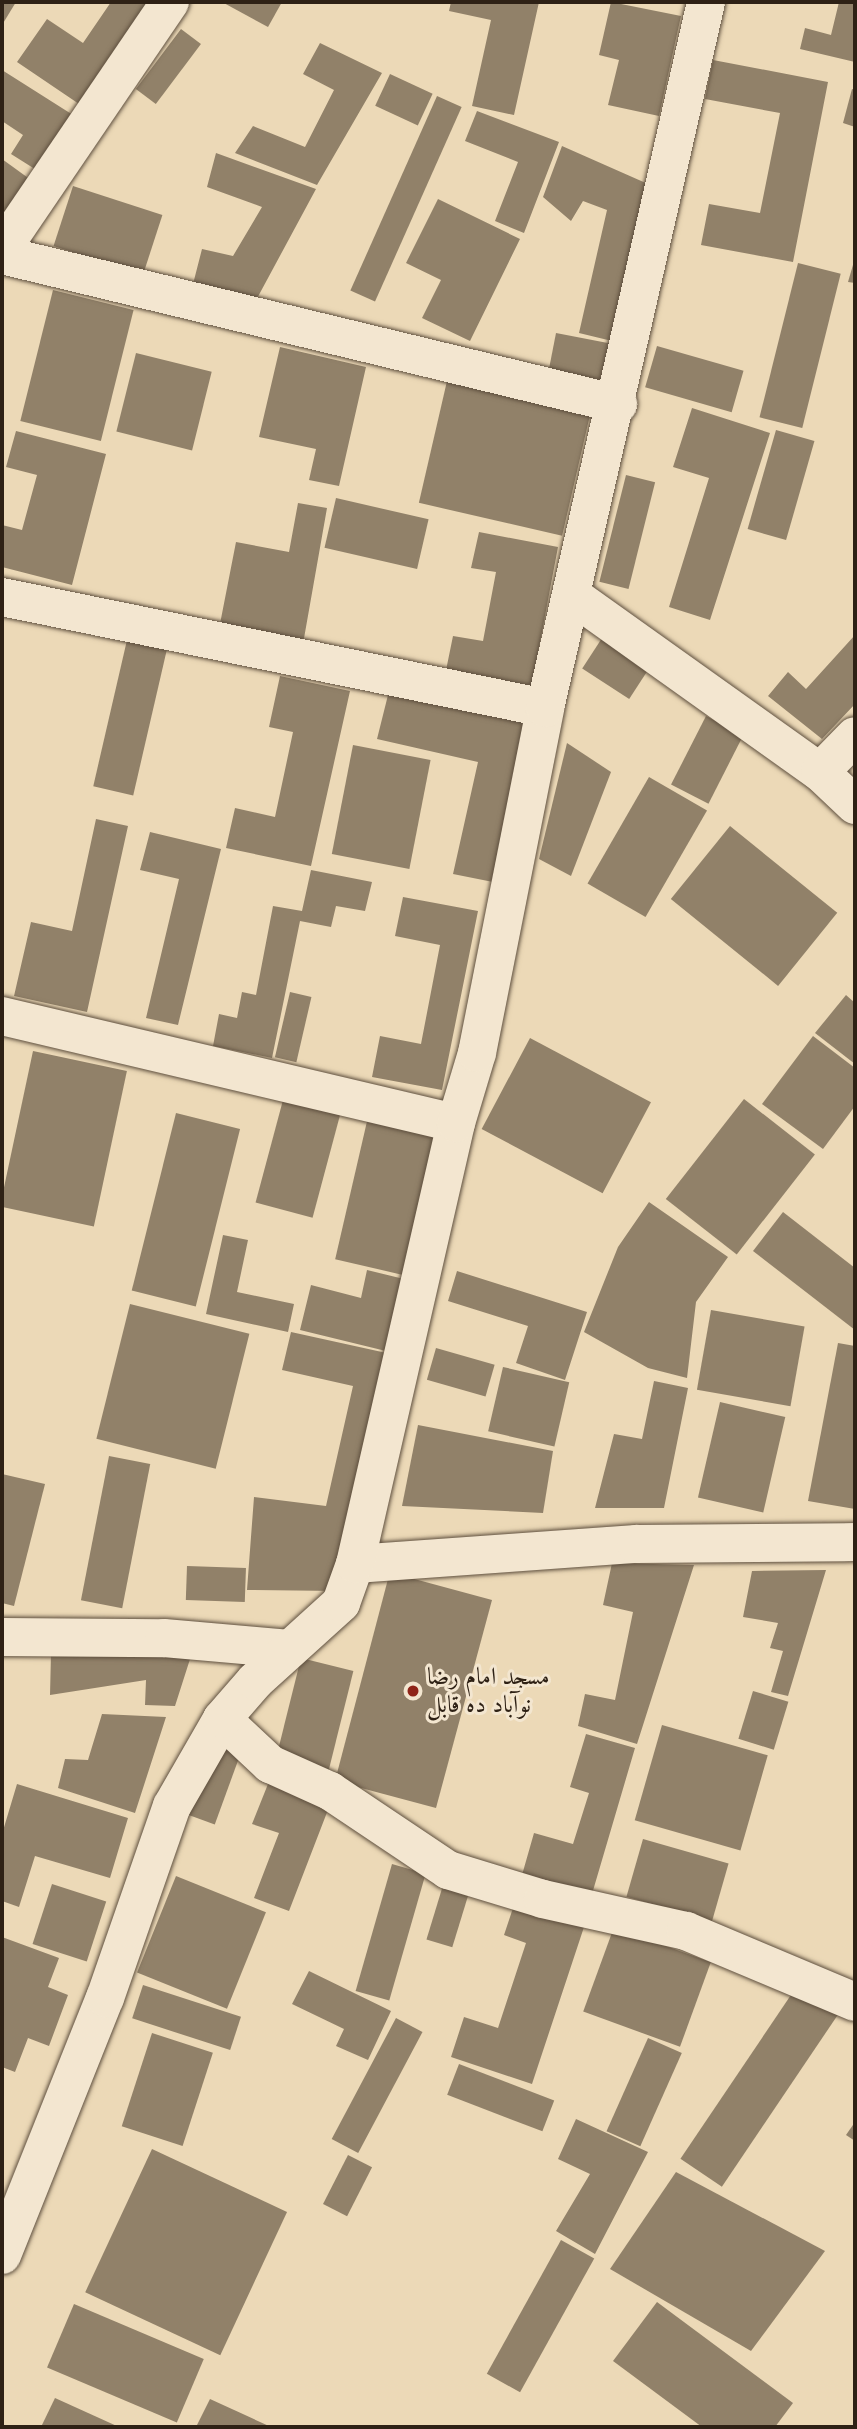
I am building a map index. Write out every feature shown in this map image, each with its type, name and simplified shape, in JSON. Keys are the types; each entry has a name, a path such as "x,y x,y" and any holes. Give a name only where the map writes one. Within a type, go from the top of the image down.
{"street":[{"path":"2,249 170,2"},
{"path":"2,2255 105,1998 172,1805 222,1719 290,1649 341,1603 355,1564 456,1123 477,1053 545,708 618,404 706,2"},
{"path":"2,255 618,404"},
{"path":"573,596 820,772 855,805"},
{"path":"2,597 545,708"},
{"path":"820,772 855,736"},
{"path":"2,1016 456,1123"},
{"path":"355,1564 636,1544 855,1542"},
{"path":"2,1637 164,1638 290,1649"},
{"path":"222,1719 270,1764 330,1791 448,1870 543,1899 686,1931 855,2002"}],"building":[{"path":"2,2 16,2 2,25"},
{"path":"111,2 152,2 82,106 17,62 47,19 83,43"},
{"path":"222,2 282,2 268,27"},
{"path":"451,2 539,2 514,115 472,106 491,20 449,11"},
{"path":"611,2 681,16 659,116 608,105 619,60 599,55"},
{"path":"839,2 855,2 855,62 800,49 805,28 831,35"},
{"path":"181,29 201,44 156,104 136,89"},
{"path":"320,43 382,73 317,185 235,153 253,126 305,147 334,90 303,74"},
{"path":"713,60 828,82 793,262 701,245 709,204 760,213 780,113 705,99"},
{"path":"2,70 73,115 38,171 11,154 23,135 2,121"},
{"path":"390,74 433,94 418,126 375,106"},
{"path":"852,89 855,90 855,127 843,123"},
{"path":"437,96 462,107 375,302 350,291"},
{"path":"477,111 559,142 524,233 495,221 518,162 465,141"},
{"path":"562,146 648,184 612,341 579,333 607,210 583,201 571,221 543,197"},
{"path":"216,153 316,189 254,304 192,288 202,249 233,256 262,207 207,187"},
{"path":"2,159 31,180 2,220"},
{"path":"73,186 162,215 143,275 54,246"},
{"path":"438,199 520,239 470,341 422,318 441,280 406,263"},
{"path":"855,258 855,283 848,282"},
{"path":"798,263 841,274 802,428 760,417"},
{"path":"53,290 134,310 101,441 20,421"},
{"path":"556,333 613,344 604,391 547,380"},
{"path":"657,346 744,371 732,412 645,387"},
{"path":"280,347 366,367 339,486 309,480 316,449 259,437"},
{"path":"136,353 212,372 192,450 116,432"},
{"path":"447,381 590,414 562,536 419,503"},
{"path":"692,408 770,433 710,620 669,607 709,478 673,467"},
{"path":"776,430 814,441 786,540 748,529"},
{"path":"16,431 106,454 72,585 2,567 2,525 22,530 37,475 6,467"},
{"path":"626,475 655,482 628,589 599,582"},
{"path":"336,498 429,519 417,569 325,548"},
{"path":"298,503 327,508 303,644 219,629 236,542 289,552"},
{"path":"479,532 558,547 530,695 444,680 453,636 483,641 496,572 471,568"},
{"path":"604,635 651,665 629,699 582,669"},
{"path":"855,635 855,704 822,739 768,696 788,672 806,689"},
{"path":"127,640 167,649 133,795 93,786"},
{"path":"280,676 350,691 311,866 226,848 235,808 275,817 293,732 269,727"},
{"path":"389,691 529,723 493,882 453,874 478,762 377,739"},
{"path":"706,716 743,735 708,804 671,785"},
{"path":"567,743 611,772 571,876 539,859"},
{"path":"353,745 431,760 409,869 332,854"},
{"path":"649,777 707,810 646,917 588,884"},
{"path":"96,819 128,826 87,1012 14,996 31,922 72,931"},
{"path":"730,826 837,913 778,986 671,899"},
{"path":"150,832 221,849 178,1025 146,1018 179,879 140,870"},
{"path":"311,870 372,882 365,911 336,906 331,927 300,921 272,1058 213,1046 219,1014 237,1018 242,992 256,995 273,906 302,911"},
{"path":"403,897 478,911 442,1090 372,1077 380,1036 421,1044 440,945 395,936"},
{"path":"290,992 311,997 296,1062 275,1057"},
{"path":"846,995 855,1003 855,1064 815,1033"},
{"path":"813,1036 855,1068 855,1106 823,1149 762,1104"},
{"path":"530,1038 651,1102 603,1193 482,1129"},
{"path":"33,1051 127,1071 94,1226 2,1207"},
{"path":"744,1099 815,1154 737,1254 666,1199"},
{"path":"283,1100 340,1115 313,1218 256,1202"},
{"path":"176,1113 240,1129 196,1307 132,1291"},
{"path":"368,1117 441,1134 408,1276 335,1259"},
{"path":"649,1202 728,1257 696,1302 687,1378 648,1368 584,1332 618,1247"},
{"path":"783,1212 855,1268 855,1330 753,1251"},
{"path":"223,1235 248,1240 237,1292 294,1304 288,1332 206,1314"},
{"path":"367,1270 408,1280 390,1352 300,1330 311,1285 361,1298"},
{"path":"457,1271 587,1312 565,1380 516,1363 528,1326 448,1301"},
{"path":"130,1304 249,1334 216,1469 96,1439"},
{"path":"711,1310 805,1326 790,1406 697,1390"},
{"path":"291,1332 391,1354 338,1591 247,1590 254,1497 326,1506 353,1386 282,1370"},
{"path":"838,1343 855,1346 855,1509 808,1501"},
{"path":"436,1348 495,1365 486,1397 427,1380"},
{"path":"503,1367 569,1382 554,1447 488,1431"},
{"path":"654,1381 688,1388 664,1508 595,1508 614,1434 642,1439"},
{"path":"720,1402 785,1417 763,1513 698,1497"},
{"path":"418,1425 553,1451 543,1513 402,1506"},
{"path":"109,1456 150,1464 122,1608 81,1600"},
{"path":"2,1474 45,1484 14,1606 2,1603"},
{"path":"612,1563 694,1565 637,1744 578,1726 585,1694 615,1700 633,1612 603,1605"},
{"path":"187,1566 246,1568 245,1602 186,1600"},
{"path":"826,1570 788,1696 771,1692 783,1651 770,1648 778,1623 743,1617 752,1571"},
{"name":"مسجد امام رضا نوآباد ده قابل","path":"407,1577 492,1600 436,1808 335,1781 388,1579"},
{"path":"51,1653 191,1656 175,1706 145,1705 146,1680 50,1695"},
{"path":"301,1658 353,1671 328,1775 275,1762"},
{"path":"753,1691 788,1702 774,1750 738,1739"},
{"path":"102,1714 166,1717 135,1813 58,1788 65,1759 88,1760"},
{"path":"662,1725 768,1755 740,1850 635,1820"},
{"path":"586,1734 635,1748 592,1894 522,1875 534,1833 573,1844 589,1793 570,1787"},
{"path":"210,1744 240,1755 215,1824 185,1814"},
{"path":"270,1779 331,1802 289,1911 254,1898 279,1833 252,1824"},
{"path":"17,1784 128,1818 110,1878 35,1856 19,1907 2,1901 2,1834"},
{"path":"643,1839 729,1864 712,1921 626,1897"},
{"path":"392,1864 426,1874 389,2001 356,1991"},
{"path":"176,1876 266,1912 227,2009 137,1972"},
{"path":"444,1882 470,1890 452,1947 426,1939"},
{"path":"52,1884 106,1902 87,1962 33,1944"},
{"path":"516,1899 586,1921 532,2084 451,2057 464,2017 498,2028 526,1943 504,1935"},
{"path":"614,1927 711,1962 680,2047 583,2012"},
{"path":"2,1937 59,1958 48,1987 68,1995 49,2046 28,2038 15,2072 2,2067"},
{"path":"309,1971 391,2011 368,2060 336,2046 344,2029 292,2004"},
{"path":"799,1983 840,2011 722,2187 680,2159"},
{"path":"143,1985 241,2017 230,2050 132,2018"},
{"path":"396,2018 422,2032 358,2153 332,2139"},
{"path":"152,2033 213,2053 183,2146 122,2126"},
{"path":"648,2038 682,2053 640,2146 607,2131"},
{"path":"459,2064 554,2101 542,2131 447,2095"},
{"path":"576,2119 648,2152 595,2254 556,2231 590,2174 558,2159"},
{"path":"855,2122 855,2141 846,2135"},
{"path":"152,2149 287,2212 220,2355 85,2292"},
{"path":"348,2155 372,2167 347,2216 323,2204"},
{"path":"676,2172 825,2251 751,2351 610,2269"},
{"path":"561,2240 594,2258 520,2392 487,2374"},
{"path":"657,2302 793,2403 775,2427 702,2427 613,2361"},
{"path":"74,2304 204,2359 177,2423 47,2368"},
{"path":"55,2398 119,2427 41,2427"},
{"path":"210,2399 271,2427 196,2427"}],"place":[{"name":"مسجد امام رضا نوآباد ده قابل","path":"413,1691"}]}
